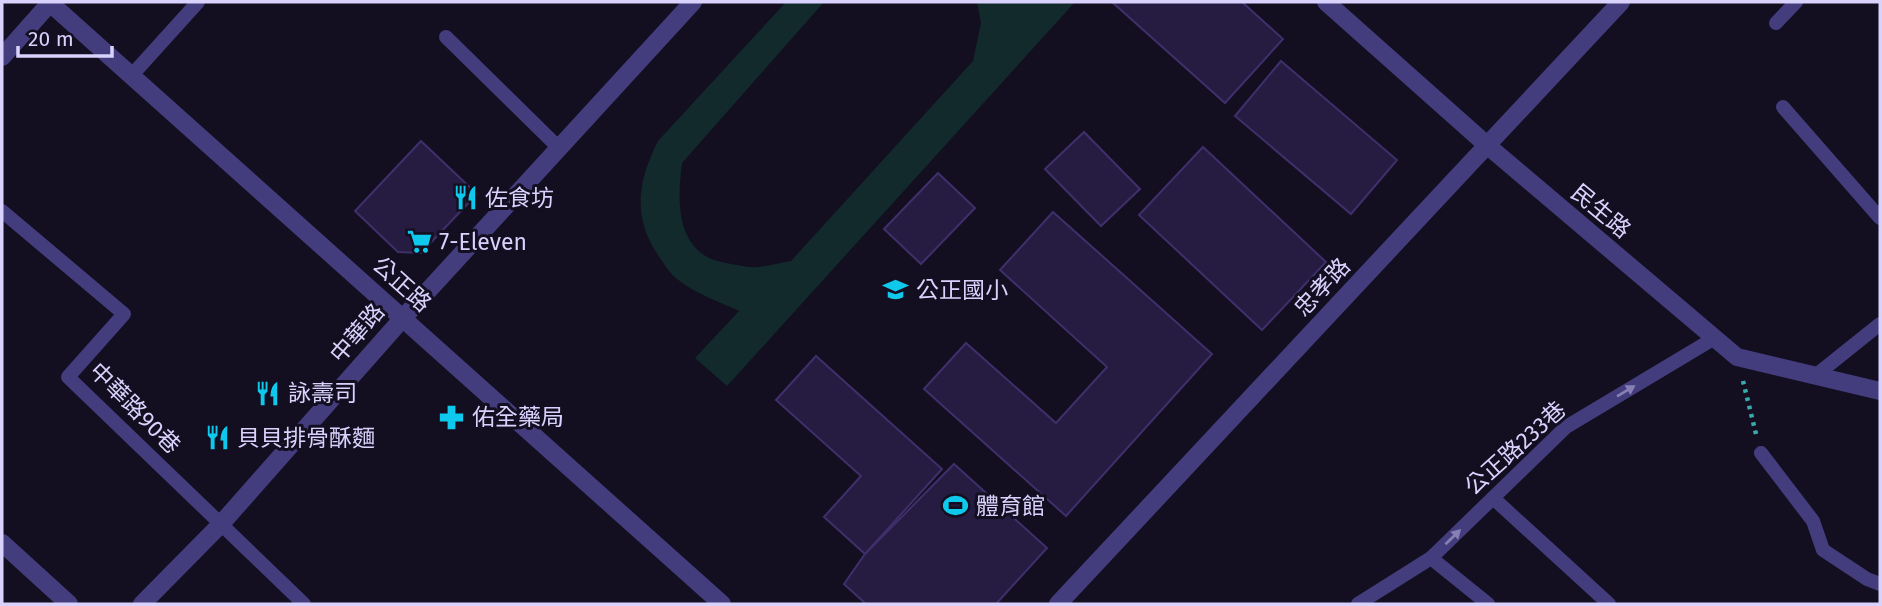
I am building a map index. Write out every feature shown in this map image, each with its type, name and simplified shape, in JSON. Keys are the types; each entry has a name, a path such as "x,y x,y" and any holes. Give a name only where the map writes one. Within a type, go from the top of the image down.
{"street":[{"name":"公正路","path":"49,2 722,604"},
{"path":"2,57 49,2"},
{"name":"民生路","path":"1326,2 1488,146 1737,357 1880,391"},
{"name":"忠孝路","path":"1058,604 1621,2"},
{"name":"中華路","path":"142,604 221,524 403,318 689,3"},
{"path":"2,543 69,604"}],"lane":[{"path":"132,75 198,2"},
{"path":"1776,23 1796,2"},
{"path":"446,37 559,148"},
{"path":"1783,107 1880,218"},
{"name":"中華路90巷","path":"2,211 124,314 68,377 221,524"},
{"path":"1815,376 1880,324"},
{"name":"公正路233巷","path":"1358,604 1431,558 1566,427 1713,338"},
{"path":"1761,453 1813,521 1823,550 1867,579 1880,584"},
{"path":"1493,498 1609,604"},
{"path":"221,524 304,604"},
{"path":"1431,558 1488,604"}],"path":[{"path":"1737,357 1761,453"}],"green space":[{"path":"786,2 824,2 682,163 681,215 689,239 707,257 739,266 765,266 791,261 973,61 981,23 977,2 1075,2 727,386 695,358 739,311 692,289 670,272 645,229 642,186 658,141"}],"building":[{"path":"1112,2 1242,2 1283,39 1225,103"},
{"path":"1281,61 1397,160 1351,214 1235,116"},
{"path":"1084,132 1140,189 1101,226 1045,169"},
{"path":"421,141 477,194 421,253 398,252 355,211"},
{"path":"1203,147 1326,262 1262,330 1139,215"},
{"path":"938,173 975,208 921,264 884,229"},
{"path":"1053,212 1212,354 1066,516 924,389 966,343 1056,423 1107,367 1000,270"},
{"path":"816,356 942,469 865,554 824,517 861,476 776,400"},
{"name":"體育館","path":"954,464 1047,548 996,604 866,604 844,584 865,554"}],"place":[{"name":"佐食坊","path":"465,198"},
{"name":"7-Eleven","path":"419,242"},
{"name":"公正國小","path":"896,290"},
{"name":"詠壽司","path":"268,393"},
{"name":"佑全藥局","path":"452,417"},
{"name":"貝貝排骨酥麵","path":"217,438"},
{"name":"體育館","path":"956,506"}]}
